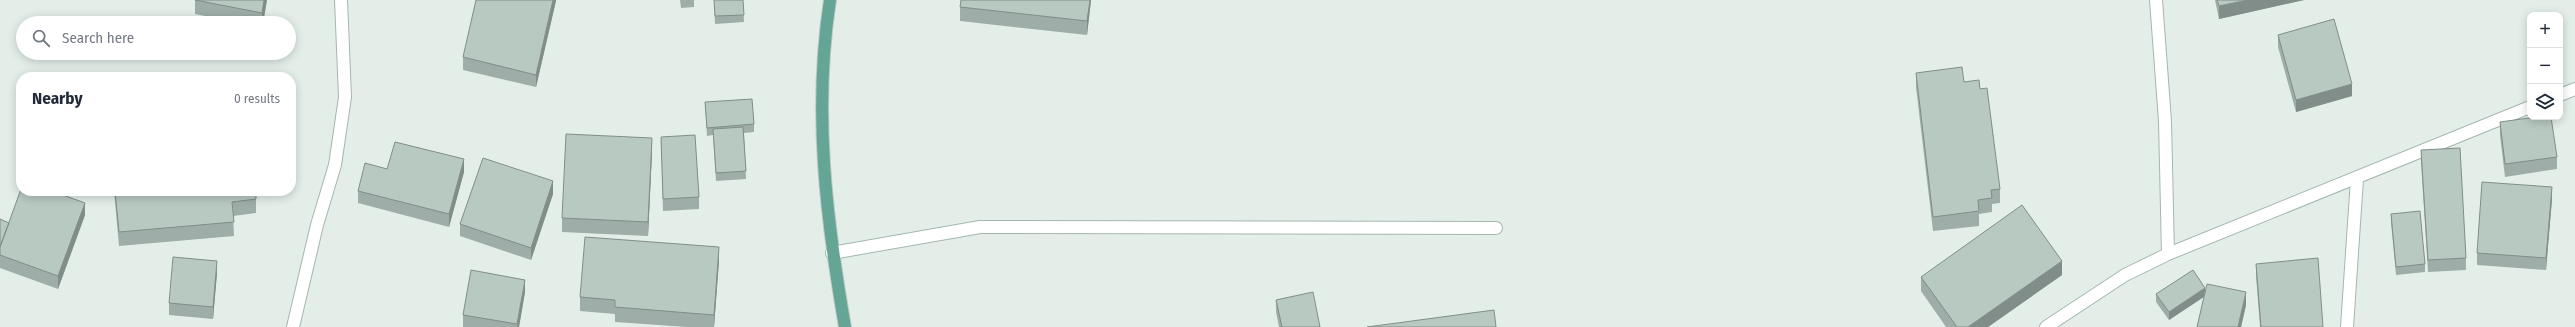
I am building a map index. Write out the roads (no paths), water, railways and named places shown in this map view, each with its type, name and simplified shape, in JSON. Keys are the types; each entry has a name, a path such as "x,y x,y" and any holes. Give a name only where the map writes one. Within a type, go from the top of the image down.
{"main road":[{"path":"830,0 823,47 821,134 825,196 832,253 845,327"}],"street":[{"path":"293,327 318,225 335,166 345,97 341,0"},
{"path":"2156,0 2165,120 2168,254"},
{"path":"2563,94 2575,89"},
{"path":"2046,327 2125,275 2168,254 2357,179 2527,108"},
{"path":"2347,327 2357,179"},
{"path":"832,253 980,227 1496,228"}]}
